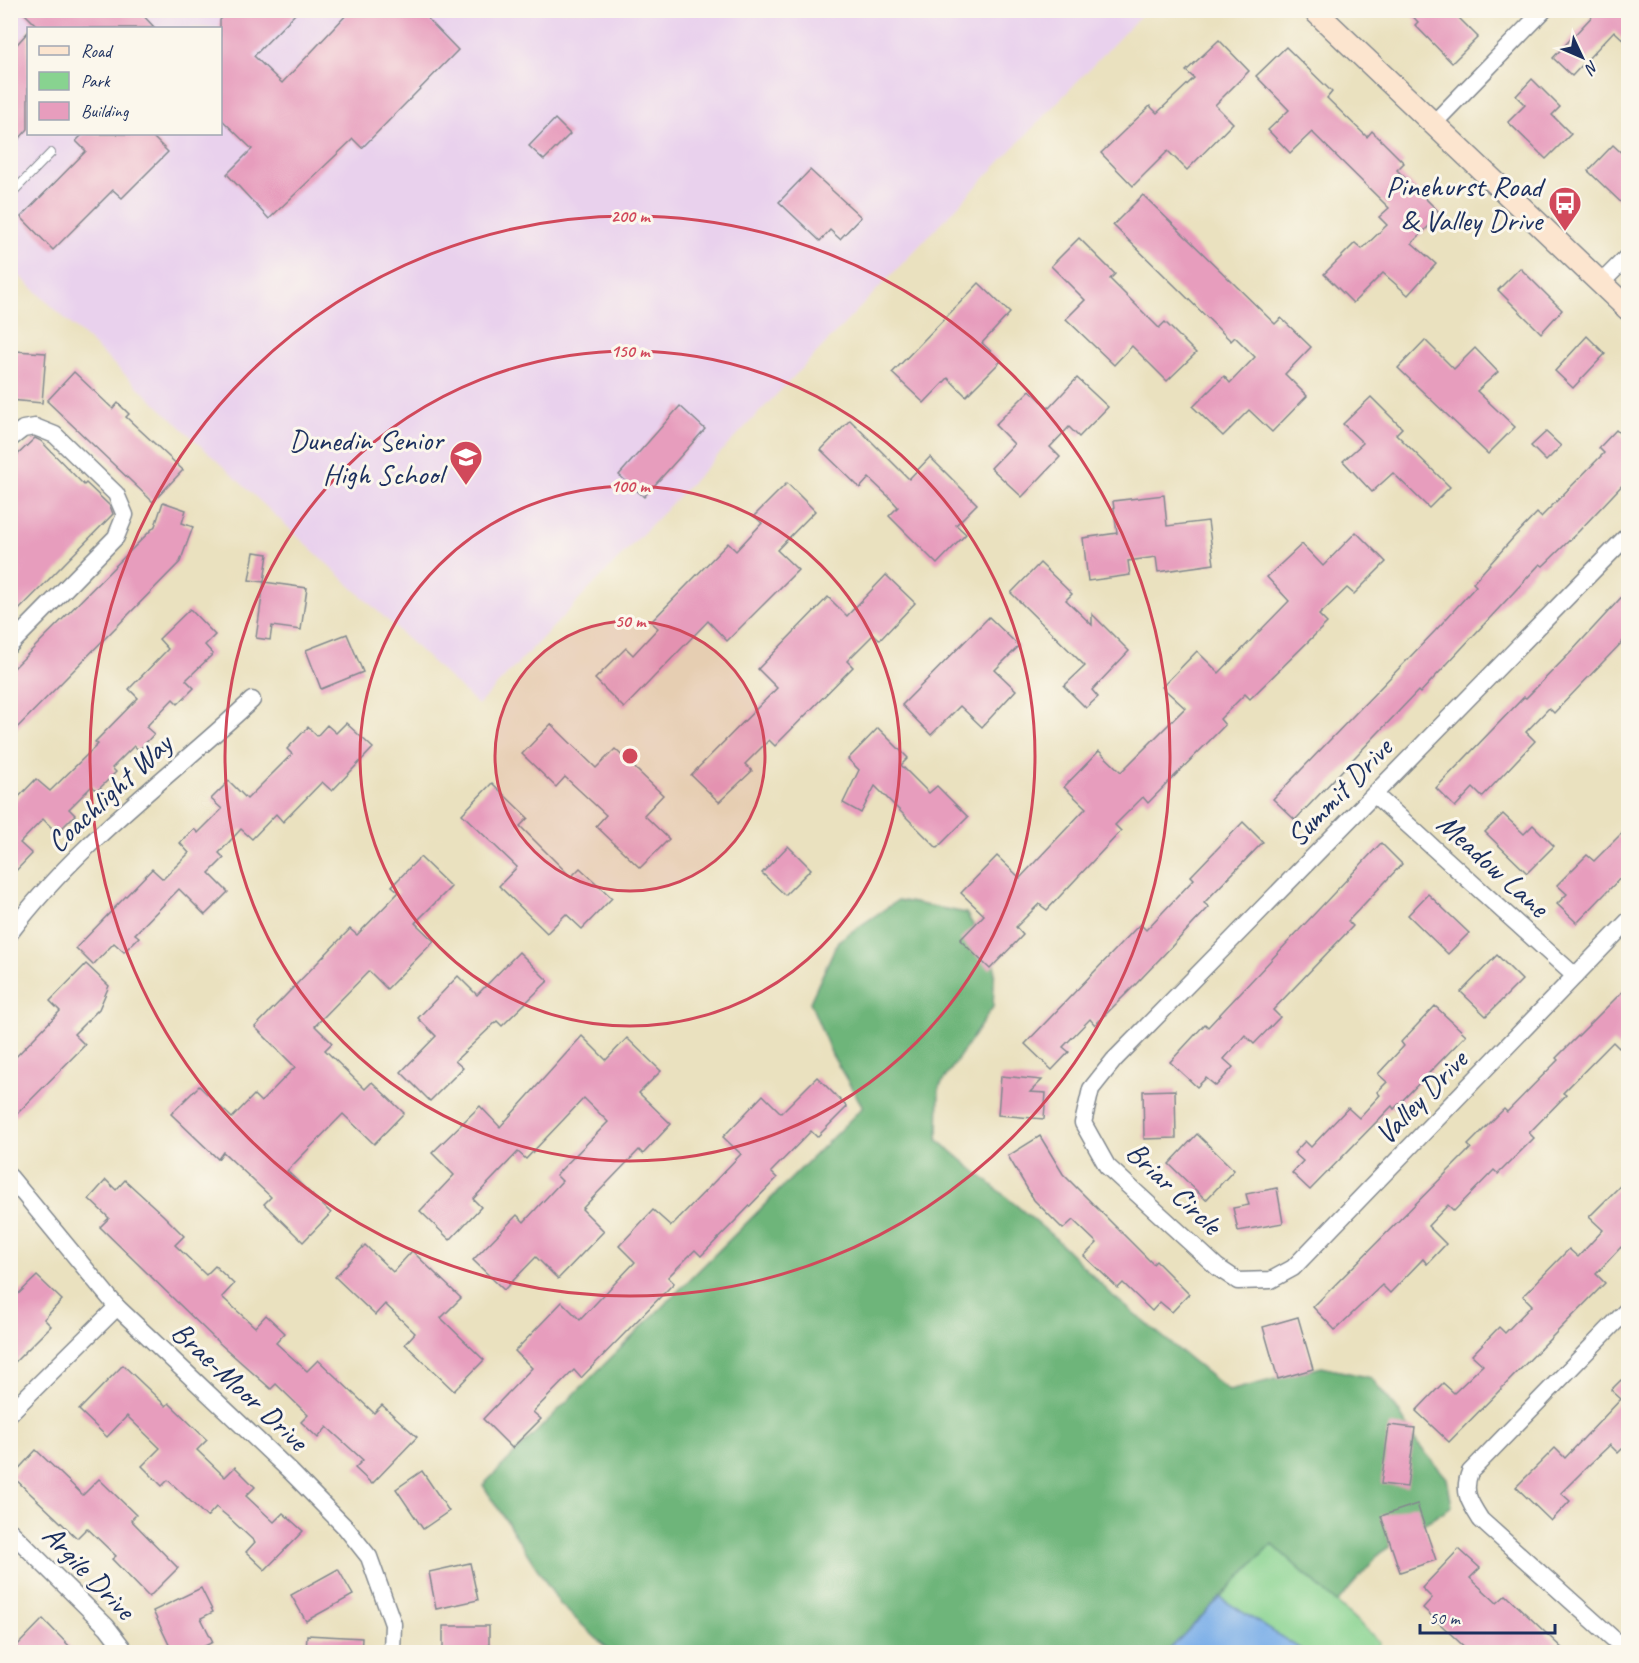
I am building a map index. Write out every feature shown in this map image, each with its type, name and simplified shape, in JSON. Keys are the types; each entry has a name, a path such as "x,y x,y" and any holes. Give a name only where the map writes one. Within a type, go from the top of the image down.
{"street":[{"path":"1314,10 1629,309"},
{"path":"1433,124 1544,10"},
{"path":"1601,283 1629,255"},
{"path":"10,439 23,429 35,427 55,435 116,494 125,515 116,537 10,645"},
{"name":"Summit Drive","path":"1091,1089 1114,1060 1629,535"},
{"name":"Coachlight Way","path":"10,933 24,914 120,814 252,700"},
{"name":"Meadow Lane","path":"1375,795 1575,976"},
{"name":"Valley Drive","path":"1238,1281 1271,1280 1293,1268 1629,921"},
{"name":"Briar Circle","path":"1091,1089 1083,1123 1107,1166 1217,1267 1238,1281"},
{"name":"Brae-Moor Drive","path":"10,1178 117,1307 291,1472 346,1528 369,1557 393,1624 392,1653"},
{"path":"10,1413 117,1307"},
{"path":"1629,1309 1470,1472 1466,1483 1467,1500 1481,1520 1629,1652"},
{"name":"Argile Drive","path":"10,1531 107,1627 126,1653"}],"lane":[{"path":"10,195 51,153"}],"shaded area":[{"name":"Dunedin Senior High School","path":"10,11 1145,11 478,705 11,268"}],"green space":[{"path":"898,900 966,913 995,962 993,1007 939,1087 938,1140 1054,1237 1113,1296 1229,1391 1322,1367 1371,1378 1397,1409 1417,1443 1447,1478 1452,1506 1380,1553 1337,1603 1272,1544 1167,1652 611,1652 560,1604 483,1485 863,1107 832,1055 810,1002 838,941"},
{"path":"1272,1544 1380,1642 1376,1652 1305,1652 1220,1598"}],"water":[{"path":"1220,1598 1222,1599 1305,1652 1167,1652"}],"building":[{"path":"21,10 138,10 154,27 38,27"},
{"path":"230,10 299,10 254,56 282,83 351,10 436,10 428,19 458,50 362,148 353,139 269,219 227,174 252,149 222,120 222,27 220,27 220,20"},
{"path":"1407,10 1451,10 1478,37 1452,63 1415,25 1418,22"},
{"path":"1598,10 1629,10 1629,45 1614,31 1572,76 1553,58"},
{"path":"27,33 27,130 19,139 10,132 10,52"},
{"path":"1219,40 1249,71 1215,105 1233,123 1187,170 1168,151 1133,186 1101,153 1150,106 1157,113 1194,78 1186,71"},
{"path":"1286,47 1332,92 1327,98 1367,137 1372,131 1404,163 1397,170 1441,214 1412,243 1436,264 1408,295 1383,273 1353,303 1324,274 1355,243 1362,249 1387,225 1379,217 1389,208 1312,132 1290,153 1268,130 1289,110 1256,76"},
{"path":"1532,79 1560,107 1552,115 1571,134 1546,159 1508,122 1525,105 1516,96"},
{"path":"555,119 570,134 544,160 529,146"},
{"path":"82,135 151,135 168,152 122,198 113,190 53,250 21,217 86,151 76,141"},
{"path":"1613,145 1629,160 1629,210 1588,171"},
{"path":"810,170 861,217 840,239 830,230 820,241 779,202"},
{"path":"1143,195 1275,324 1281,318 1311,347 1285,374 1307,396 1272,432 1249,410 1223,436 1193,407 1224,376 1230,383 1255,357 1235,337 1231,341 1113,225"},
{"path":"1079,238 1115,274 1110,279 1159,328 1165,322 1196,353 1167,381 1132,346 1114,365 1066,319 1085,300 1051,266"},
{"path":"1520,268 1562,310 1541,333 1498,290"},
{"path":"979,283 1010,313 982,343 1001,361 966,396 948,378 924,403 892,373"},
{"path":"1587,336 1605,354 1573,388 1555,371"},
{"path":"1425,340 1454,369 1475,348 1498,372 1477,391 1515,427 1488,454 1398,368"},
{"path":"15,351 46,353 42,403 10,400"},
{"path":"74,372 113,409 118,403 129,414 126,417 183,470 153,502 47,401"},
{"path":"1077,378 1108,407 1079,437 1069,427 1050,447 1060,457 1022,497 991,468 1014,444 995,425 1030,390 1049,408"},
{"path":"1371,397 1402,428 1396,434 1450,487 1429,508 1393,473 1372,492 1343,461 1363,443 1343,424"},
{"path":"680,406 705,429 644,497 619,475"},
{"path":"850,420 909,479 930,457 977,504 956,525 966,534 937,564 889,516 898,507 889,497 869,478 860,488 821,450"},
{"path":"1616,430 1629,442 1629,478 1543,566 1540,564 1420,693 1418,691 1295,820 1273,799 1435,631 1476,586 1473,583 1513,538 1537,513 1541,517 1604,453 1599,448"},
{"path":"1546,432 1561,446 1546,461 1531,446"},
{"path":"35,438 41,441 84,485 86,483 110,506 113,514 10,619 10,462"},
{"path":"787,483 815,511 777,550 798,570 727,641 708,621 624,708 595,679 626,648 633,655 658,628 651,622 728,543 736,551 762,523 754,516"},
{"path":"1164,495 1167,526 1208,521 1214,564 1158,572 1156,557 1128,561 1130,575 1088,581 1083,538 1117,533 1113,501"},
{"path":"163,502 186,510 182,523 193,527 180,562 10,735 10,672 155,526"},
{"path":"1356,532 1386,562 1354,594 1347,588 1319,615 1327,623 1250,699 1245,694 1220,719 1225,725 1148,803 1143,797 1115,825 1121,831 1047,910 1039,904 1016,927 1023,935 990,969 960,940 984,915 961,893 997,856 1020,878 1086,808 1064,787 1099,751 1121,772 1185,708 1162,687 1197,651 1219,673 1289,601 1267,577 1302,544 1323,566"},
{"path":"254,552 268,554 264,582 249,580"},
{"path":"1040,563 1072,594 1066,600 1092,625 1092,614 1129,651 1092,690 1098,697 1086,708 1064,686 1085,666 1011,593"},
{"path":"886,575 915,603 880,640 874,634 847,661 853,667 775,746 769,740 745,764 752,771 719,802 691,775 777,688 758,669 828,597 847,616"},
{"path":"264,582 307,588 301,630 272,626 270,640 256,638"},
{"path":"1629,589 1629,635 1554,713 1549,708 1526,732 1535,741 1482,797 1473,788 1455,807 1436,788 1572,651"},
{"path":"190,609 215,635 205,645 213,654 186,680 194,688 178,704 173,699 146,727 154,734 139,750 134,746 112,768 116,772 97,791 92,786 69,809 75,815 57,833 43,819 20,843 32,854 10,877 10,806 36,779 50,791 98,744 95,742 138,698 129,689 168,649 159,639"},
{"path":"989,617 1019,646 995,670 1016,690 982,727 960,706 931,735 902,705"},
{"path":"347,634 363,672 321,689 306,650"},
{"path":"346,723 373,748 332,791 322,782 283,822 276,814 252,839 241,829 219,853 224,858 209,873 228,892 205,915 179,889 135,934 139,937 124,952 114,943 93,965 76,948 152,869 163,879 189,853 180,843 194,829 198,833 222,809 211,799 229,781 247,799 292,754 287,749 308,727 317,736 327,725 336,733"},
{"path":"551,724 596,768 615,749 663,795 644,815 669,839 640,868 596,826 606,815 565,777 556,787 522,754"},
{"path":"878,728 908,758 901,765 929,793 937,786 968,817 937,848 875,786 861,813 843,803 859,770 848,759"},
{"path":"492,783 528,818 520,826 571,877 580,868 612,898 582,929 566,914 547,933 499,886 517,867 462,814"},
{"path":"1503,814 1524,834 1533,825 1554,846 1527,873 1485,832"},
{"path":"1243,822 1263,842 1204,903 1209,907 1137,983 1095,1025 1090,1019 1063,1047 1069,1052 1052,1070 1025,1044 1140,924 1146,930 1194,879 1191,876"},
{"path":"1629,826 1629,869 1577,923 1557,904 1567,894 1557,885 1587,855 1594,861"},
{"path":"1381,843 1402,864 1348,921 1353,926 1273,1010 1280,1017 1254,1044 1245,1035 1224,1059 1233,1067 1216,1086 1206,1078 1197,1087 1170,1062 1205,1024 1208,1027"},
{"path":"788,846 811,869 785,895 762,873"},
{"path":"420,857 451,887 415,923 434,941 387,989 369,971 315,1026 332,1043 325,1050 365,1089 372,1082 404,1113 374,1144 343,1114 287,1171 331,1213 303,1242 264,1204 271,1197 223,1152 218,1159 171,1114 199,1086 232,1118 254,1095 261,1102 295,1067 255,1027 350,929 357,935 399,892 392,886"},
{"path":"1428,894 1469,933 1448,954 1408,915"},
{"path":"519,952 548,981 502,1026 497,1021 455,1061 463,1068 430,1101 401,1072 436,1036 418,1018 458,976 477,995"},
{"path":"1497,955 1522,980 1486,1016 1461,992"},
{"path":"86,964 109,986 99,1009 74,1034 85,1045 10,1121 10,1063 60,1011 50,1001"},
{"path":"1629,985 1629,1038 1619,1048 1613,1042 1563,1093 1566,1095 1529,1133 1534,1138 1498,1174 1494,1170 1454,1211 1448,1205 1428,1226 1446,1244 1427,1264 1423,1259 1390,1293 1382,1285 1335,1330 1313,1307 1471,1148 1468,1145 1504,1109 1507,1112 1558,1060 1556,1058"},
{"path":"1435,1006 1466,1035 1310,1190 1292,1173 1303,1161 1294,1153 1305,1141 1311,1147 1348,1108 1359,1118 1380,1095 1377,1092 1387,1082 1378,1074 1404,1046 1401,1042"},
{"path":"582,1036 606,1060 627,1038 661,1071 639,1093 671,1124 643,1154 639,1150 582,1209 604,1231 558,1279 536,1257 504,1290 473,1260 517,1215 524,1222 562,1181 556,1175 608,1122 584,1098 526,1159 518,1152 473,1199 481,1207 450,1240 420,1211 454,1175 432,1153 480,1106 500,1127"},
{"path":"1001,1076 1042,1080 1030,1092 1046,1093 1044,1119 998,1115"},
{"path":"817,1077 847,1107 817,1137 811,1131 771,1172 777,1178 701,1256 695,1250 668,1277 674,1283 581,1378 574,1370 533,1412 541,1419 512,1448 483,1419 532,1368 515,1351 562,1302 580,1320 635,1262 619,1246 653,1210 671,1226 716,1180 741,1154 723,1137 763,1095 781,1113"},
{"path":"1175,1090 1176,1138 1144,1139 1143,1091"},
{"path":"1197,1134 1234,1170 1206,1200 1169,1164"},
{"path":"1040,1136 1063,1174 1153,1264 1156,1261 1189,1294 1172,1312 1160,1302 1152,1311 1123,1283 1118,1288 1084,1256 1097,1243 1073,1220 1063,1229 1034,1200 1008,1156"},
{"path":"1629,1177 1629,1255 1621,1247 1596,1274 1605,1283 1449,1442 1416,1411 1443,1383 1454,1393 1483,1365 1472,1355 1499,1327 1505,1333 1532,1305 1523,1296 1569,1249 1578,1257 1603,1230 1589,1217"},
{"path":"106,1180 116,1190 125,1180 163,1215 184,1236 175,1245 206,1275 215,1266 234,1284 222,1297 255,1327 266,1315 285,1333 276,1343 307,1371 318,1360 374,1413 382,1405 417,1437 372,1484 355,1468 363,1460 327,1427 318,1438 301,1422 308,1415 276,1384 271,1389 217,1341 100,1227 109,1218 89,1199"},
{"path":"1277,1188 1283,1223 1238,1231 1233,1208 1249,1205 1246,1194"},
{"path":"365,1245 393,1272 412,1251 461,1298 441,1318 484,1360 454,1391 405,1344 415,1333 385,1304 375,1315 335,1277"},
{"path":"37,1276 62,1300 44,1319 51,1326 10,1367 10,1302"},
{"path":"1298,1317 1313,1369 1278,1379 1263,1327"},
{"path":"123,1365 166,1406 169,1403 207,1440 197,1450 225,1477 235,1467 255,1487 246,1496 274,1522 283,1513 303,1531 265,1570 246,1552 255,1542 227,1516 216,1507 207,1517 168,1480 162,1486 142,1466 160,1448 127,1416 107,1437 79,1410"},
{"path":"1621,1380 1629,1387 1629,1442 1618,1453 1610,1445 1561,1493 1570,1501 1551,1521 1516,1487 1555,1448 1565,1458 1621,1399 1611,1390"},
{"path":"1389,1425 1415,1428 1407,1487 1381,1484"},
{"path":"36,1450 83,1495 99,1479 136,1515 131,1520 178,1568 149,1597 112,1559 116,1556 87,1528 77,1538 12,1476"},
{"path":"422,1471 449,1511 423,1529 396,1489"},
{"path":"1417,1504 1436,1560 1400,1572 1381,1516"},
{"path":"1459,1549 1480,1568 1470,1578 1497,1603 1506,1595 1567,1653 1471,1653 1423,1608 1432,1598 1422,1588"},
{"path":"470,1563 478,1600 436,1609 429,1572"},
{"path":"338,1569 353,1595 306,1621 291,1595"},
{"path":"201,1588 213,1612 201,1618 213,1642 191,1653 173,1653 153,1611"},
{"path":"43,1619 76,1653 10,1653"},
{"path":"443,1626 489,1626 489,1653 443,1653"},
{"path":"307,1635 362,1638 361,1653 306,1653"}],"place":[{"name":"Pinehurst Road & Valley Drive","path":"1565,232"},
{"name":"Dunedin Senior High School","path":"466,486"}]}
